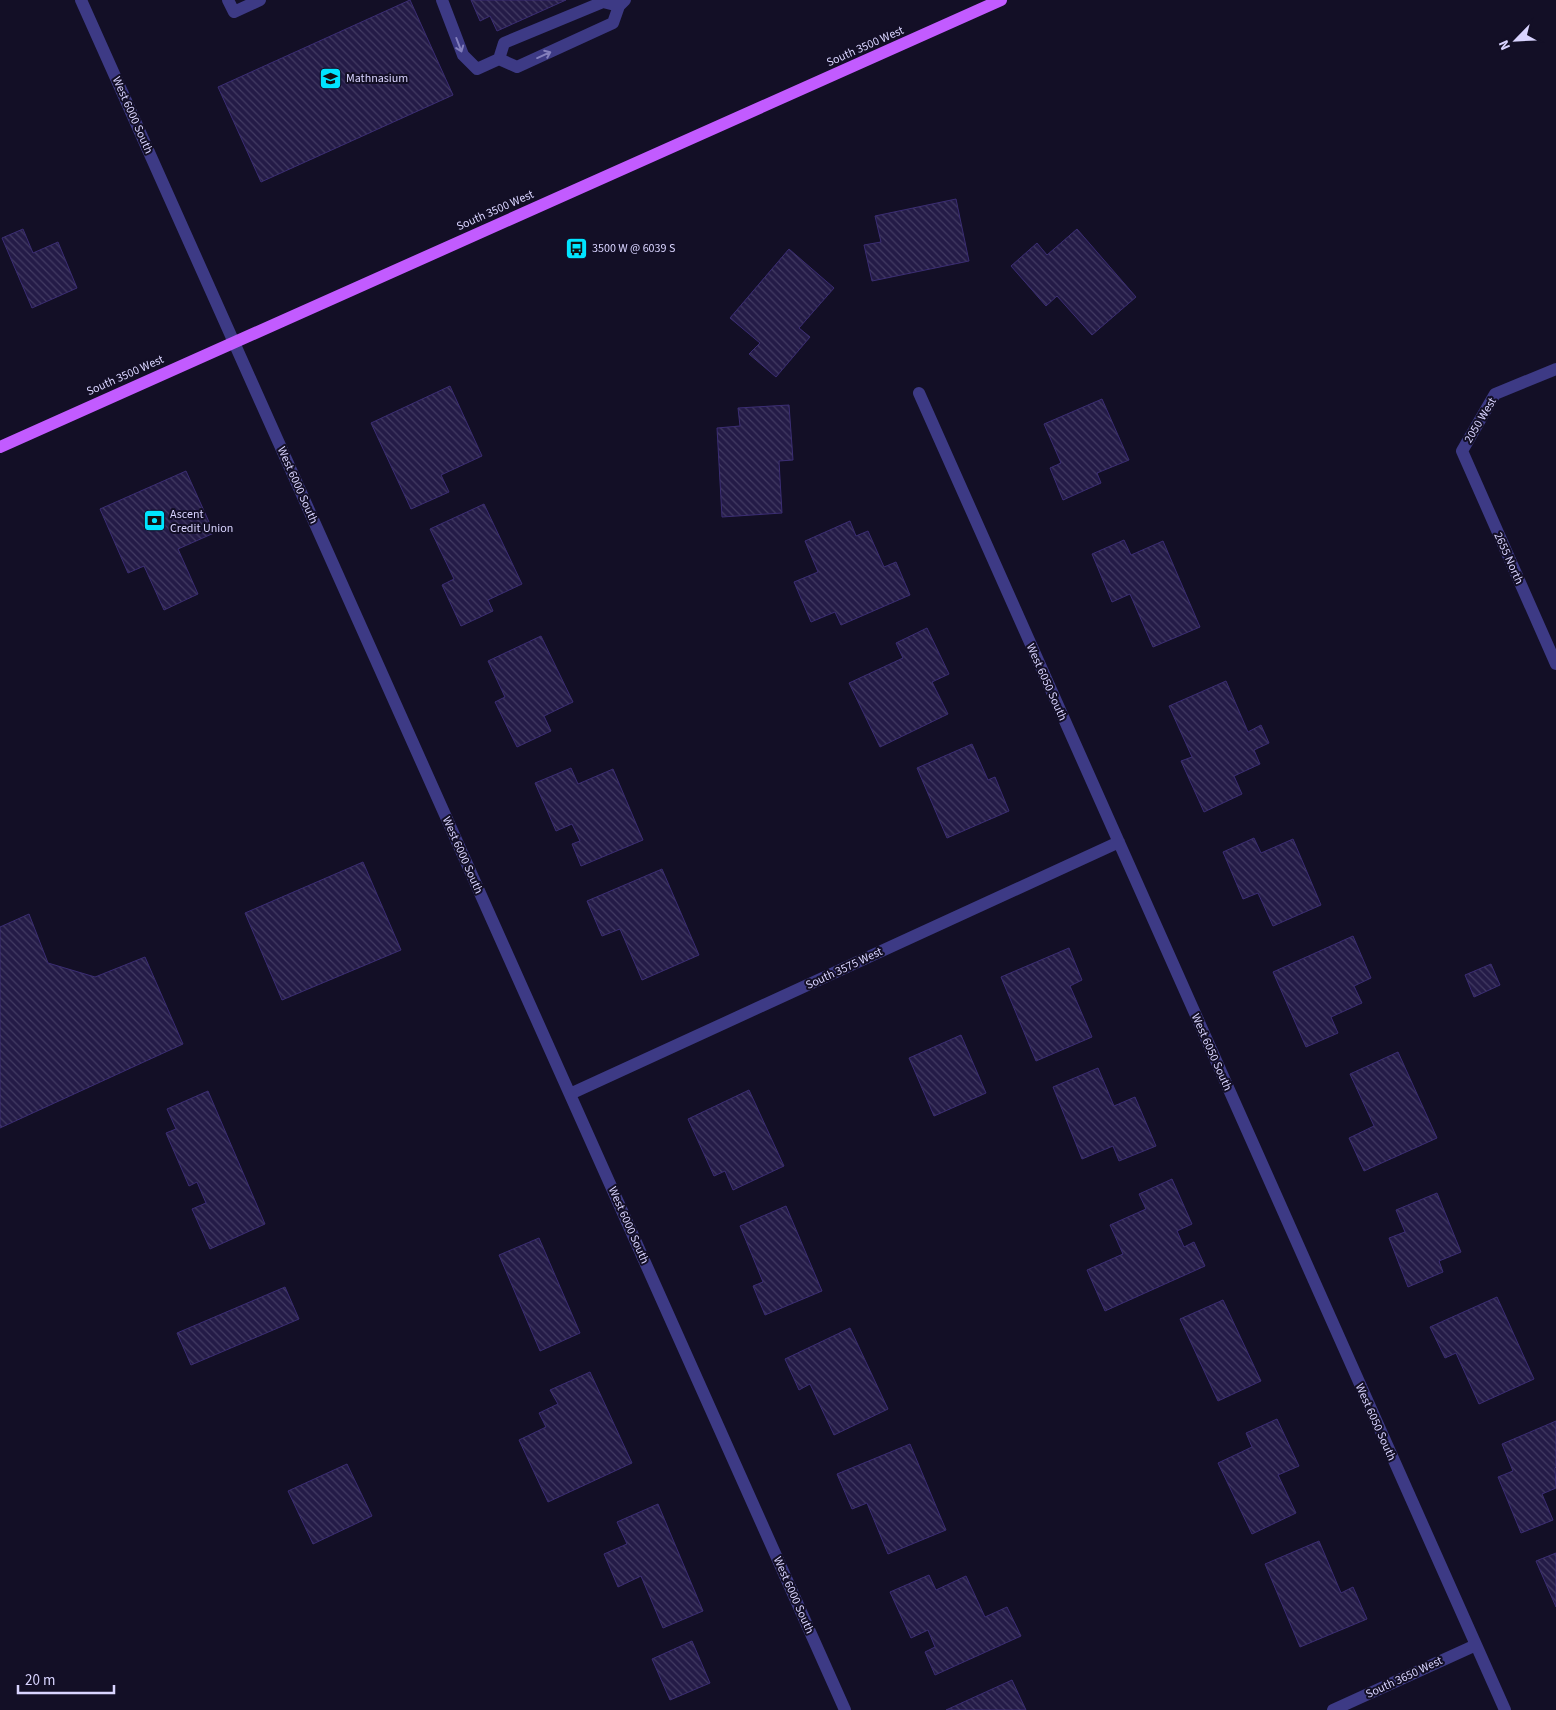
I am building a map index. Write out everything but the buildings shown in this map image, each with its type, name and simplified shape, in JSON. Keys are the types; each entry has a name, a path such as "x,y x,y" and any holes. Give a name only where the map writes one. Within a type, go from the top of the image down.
{"main road":[{"name":"South 3500 West","path":"0,447 1001,0"}],"street":[{"name":"West 6000 South","path":"81,0 845,1710"},
{"path":"228,0 234,12 260,0"},
{"path":"442,0 463,55 477,69 499,59 504,43 603,2 622,3 613,24 517,67 499,59"},
{"name":"2050 West","path":"1462,451 1495,394 1556,369"},
{"name":"West 6050 South","path":"919,393 1505,1710"},
{"name":"2655 North","path":"1462,451 1556,664"},
{"name":"South 3575 West","path":"570,1094 1119,842"},
{"name":"South 3650 West","path":"1333,1710 1476,1645"}],"place":[{"name":"Mathnasium","path":"330,78"},
{"name":"3500 W @ 6039 S","path":"576,248"},
{"name":"Ascent Credit Union","path":"154,521"}]}
